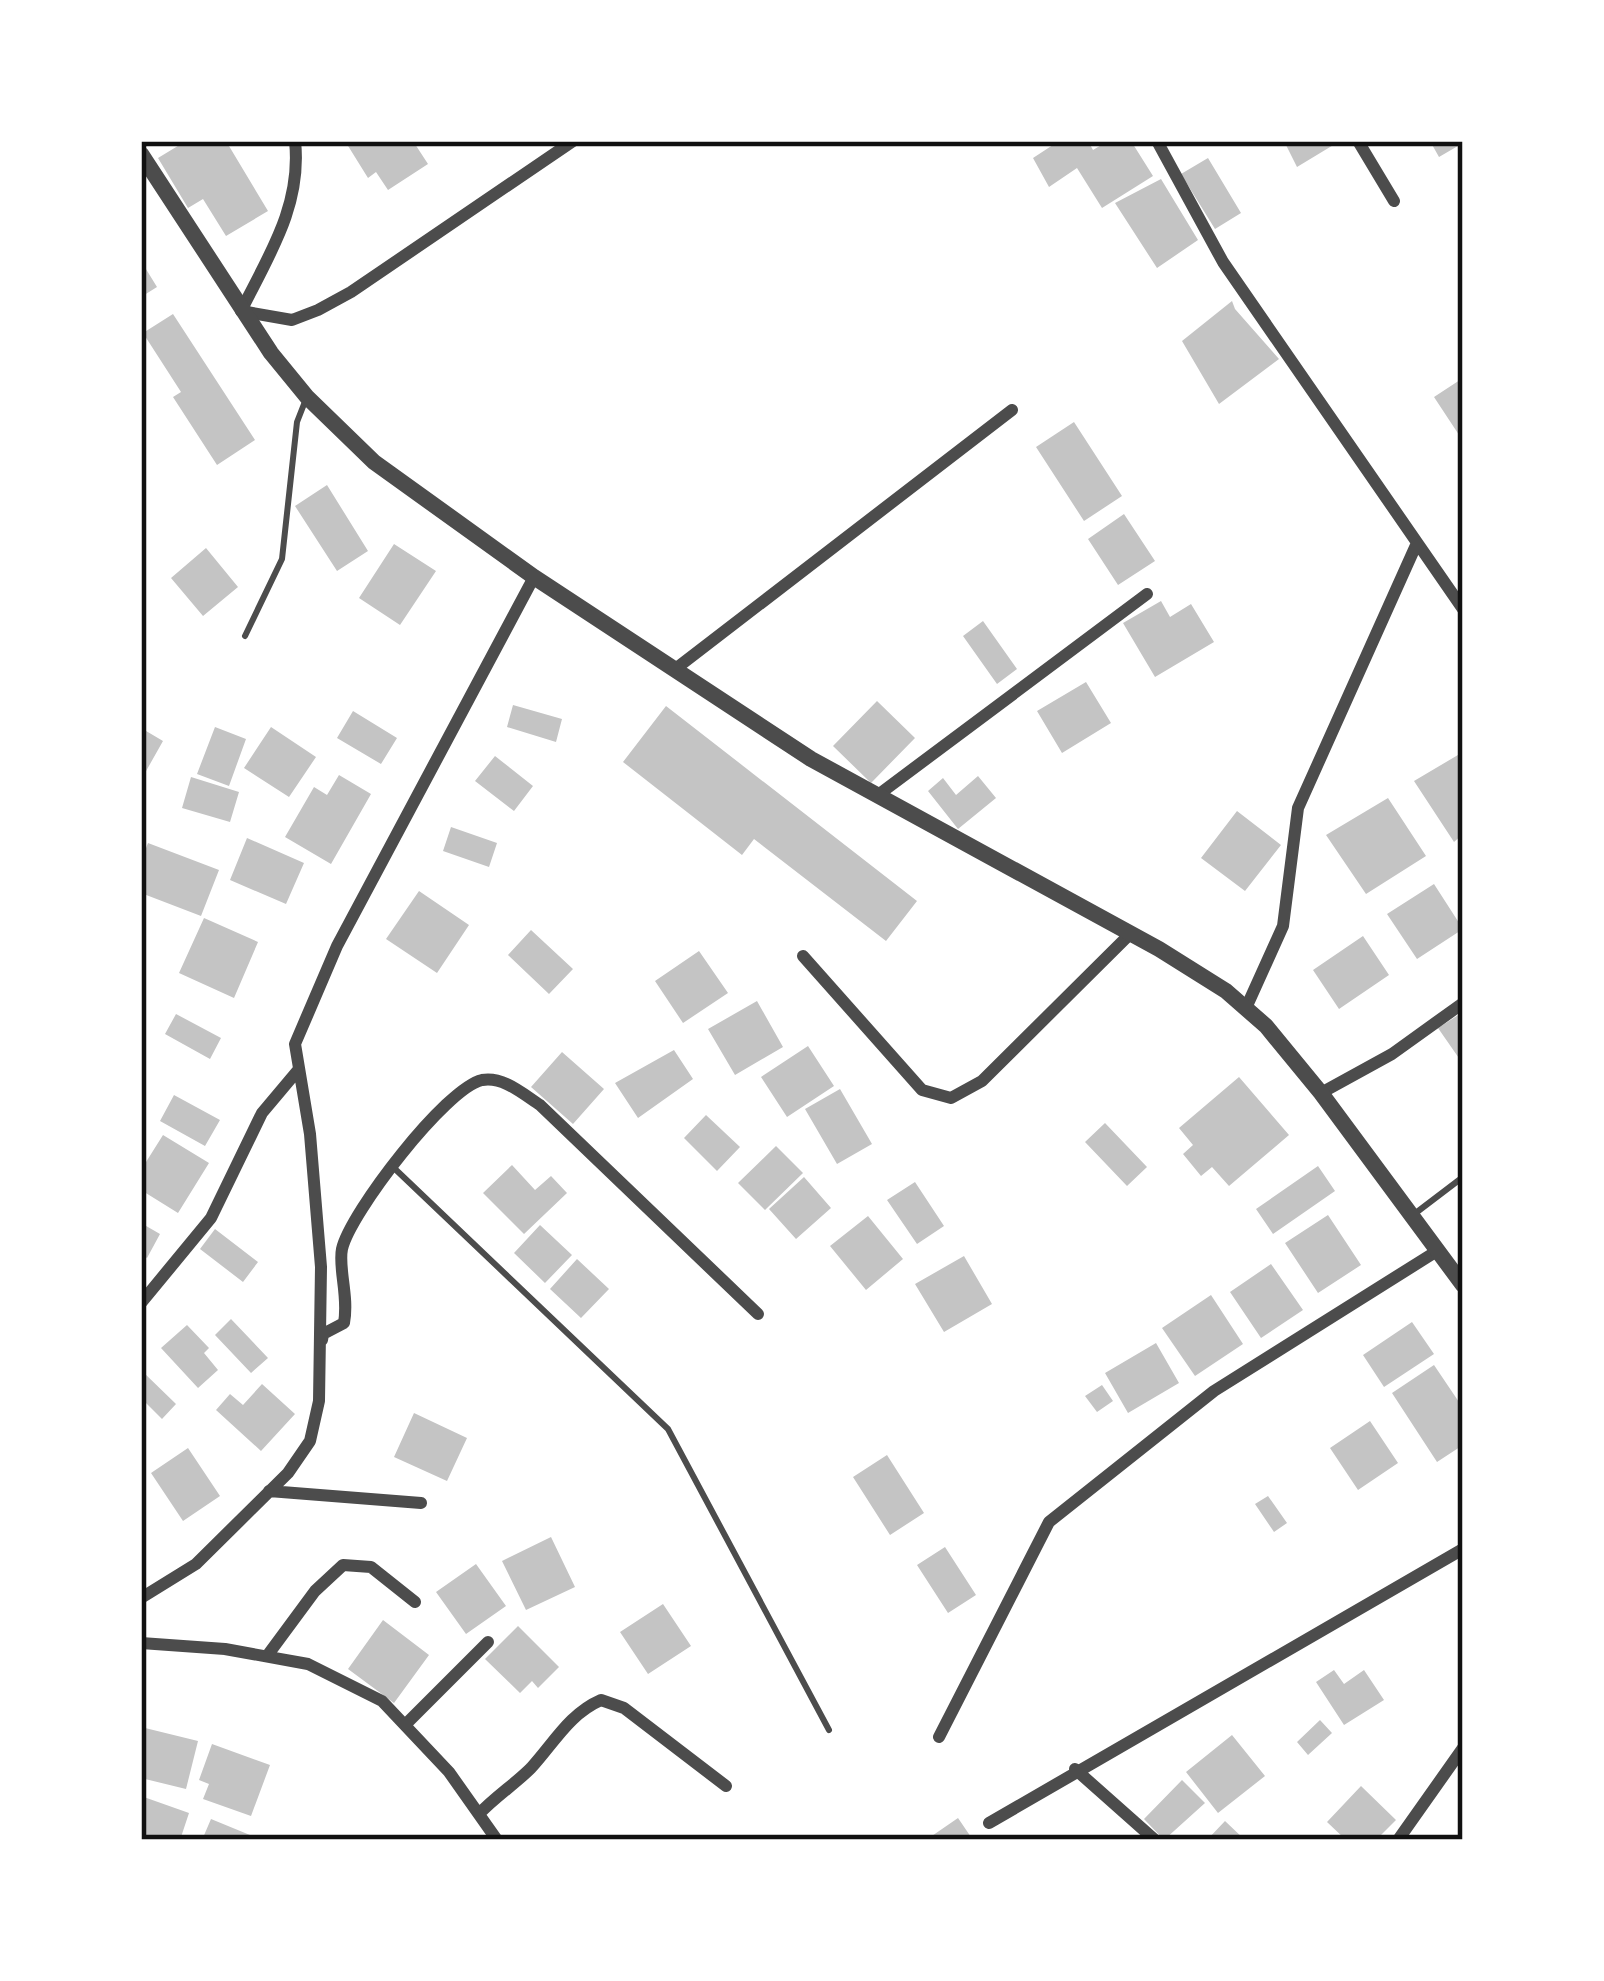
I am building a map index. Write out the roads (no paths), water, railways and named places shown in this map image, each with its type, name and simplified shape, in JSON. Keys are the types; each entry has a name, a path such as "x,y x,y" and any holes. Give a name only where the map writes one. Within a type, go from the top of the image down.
{"street":[{"path":"241,310 294,196 295,141"},
{"path":"241,310 292,320 318,310 573,141"},
{"path":"1156,141 1223,262 1463,609"},
{"path":"1358,141 1394,201"},
{"path":"141,154 241,310 307,397 374,462 533,577 812,759 1159,949 1246,1008 1321,1093 1437,1251 1457,1265 1463,1285"},
{"path":"674,670 1012,410"},
{"path":"1246,1008 1283,926 1298,808 1418,543"},
{"path":"141,1598 196,1564 288,1473 310,1441 319,1400 321,1267 316,1193 295,1044 337,946 533,577"},
{"path":"878,795 1147,594"},
{"path":"802,956 922,1090 951,1098 982,1081 1130,934"},
{"path":"1321,1093 1392,1054 1463,1003"},
{"path":"141,1303 211,1218 262,1113 299,1069"},
{"path":"320,1353 323,1334 344,1323 348,1299 341,1252 356,1218 392,1166 463,1090 484,1079 511,1085 539,1105 758,1314"},
{"path":"939,1737 1049,1522 1214,1391 1437,1251"},
{"path":"269,1491 421,1503"},
{"path":"989,1822 1463,1549"},
{"path":"267,1656 315,1591 343,1565 370,1568 415,1602"},
{"path":"405,1725 488,1642"},
{"path":"141,1643 308,1664 382,1701 449,1772 497,1840"},
{"path":"479,1814 527,1772 579,1709 601,1700 624,1708 726,1786"},
{"path":"1398,1840 1463,1748"},
{"path":"1076,1769 1155,1840"}],"lane":[{"path":"245,636 282,559 297,422 307,397"},
{"path":"392,1166 668,1429 830,1730"},
{"path":"1413,1215 1463,1177"}]}
